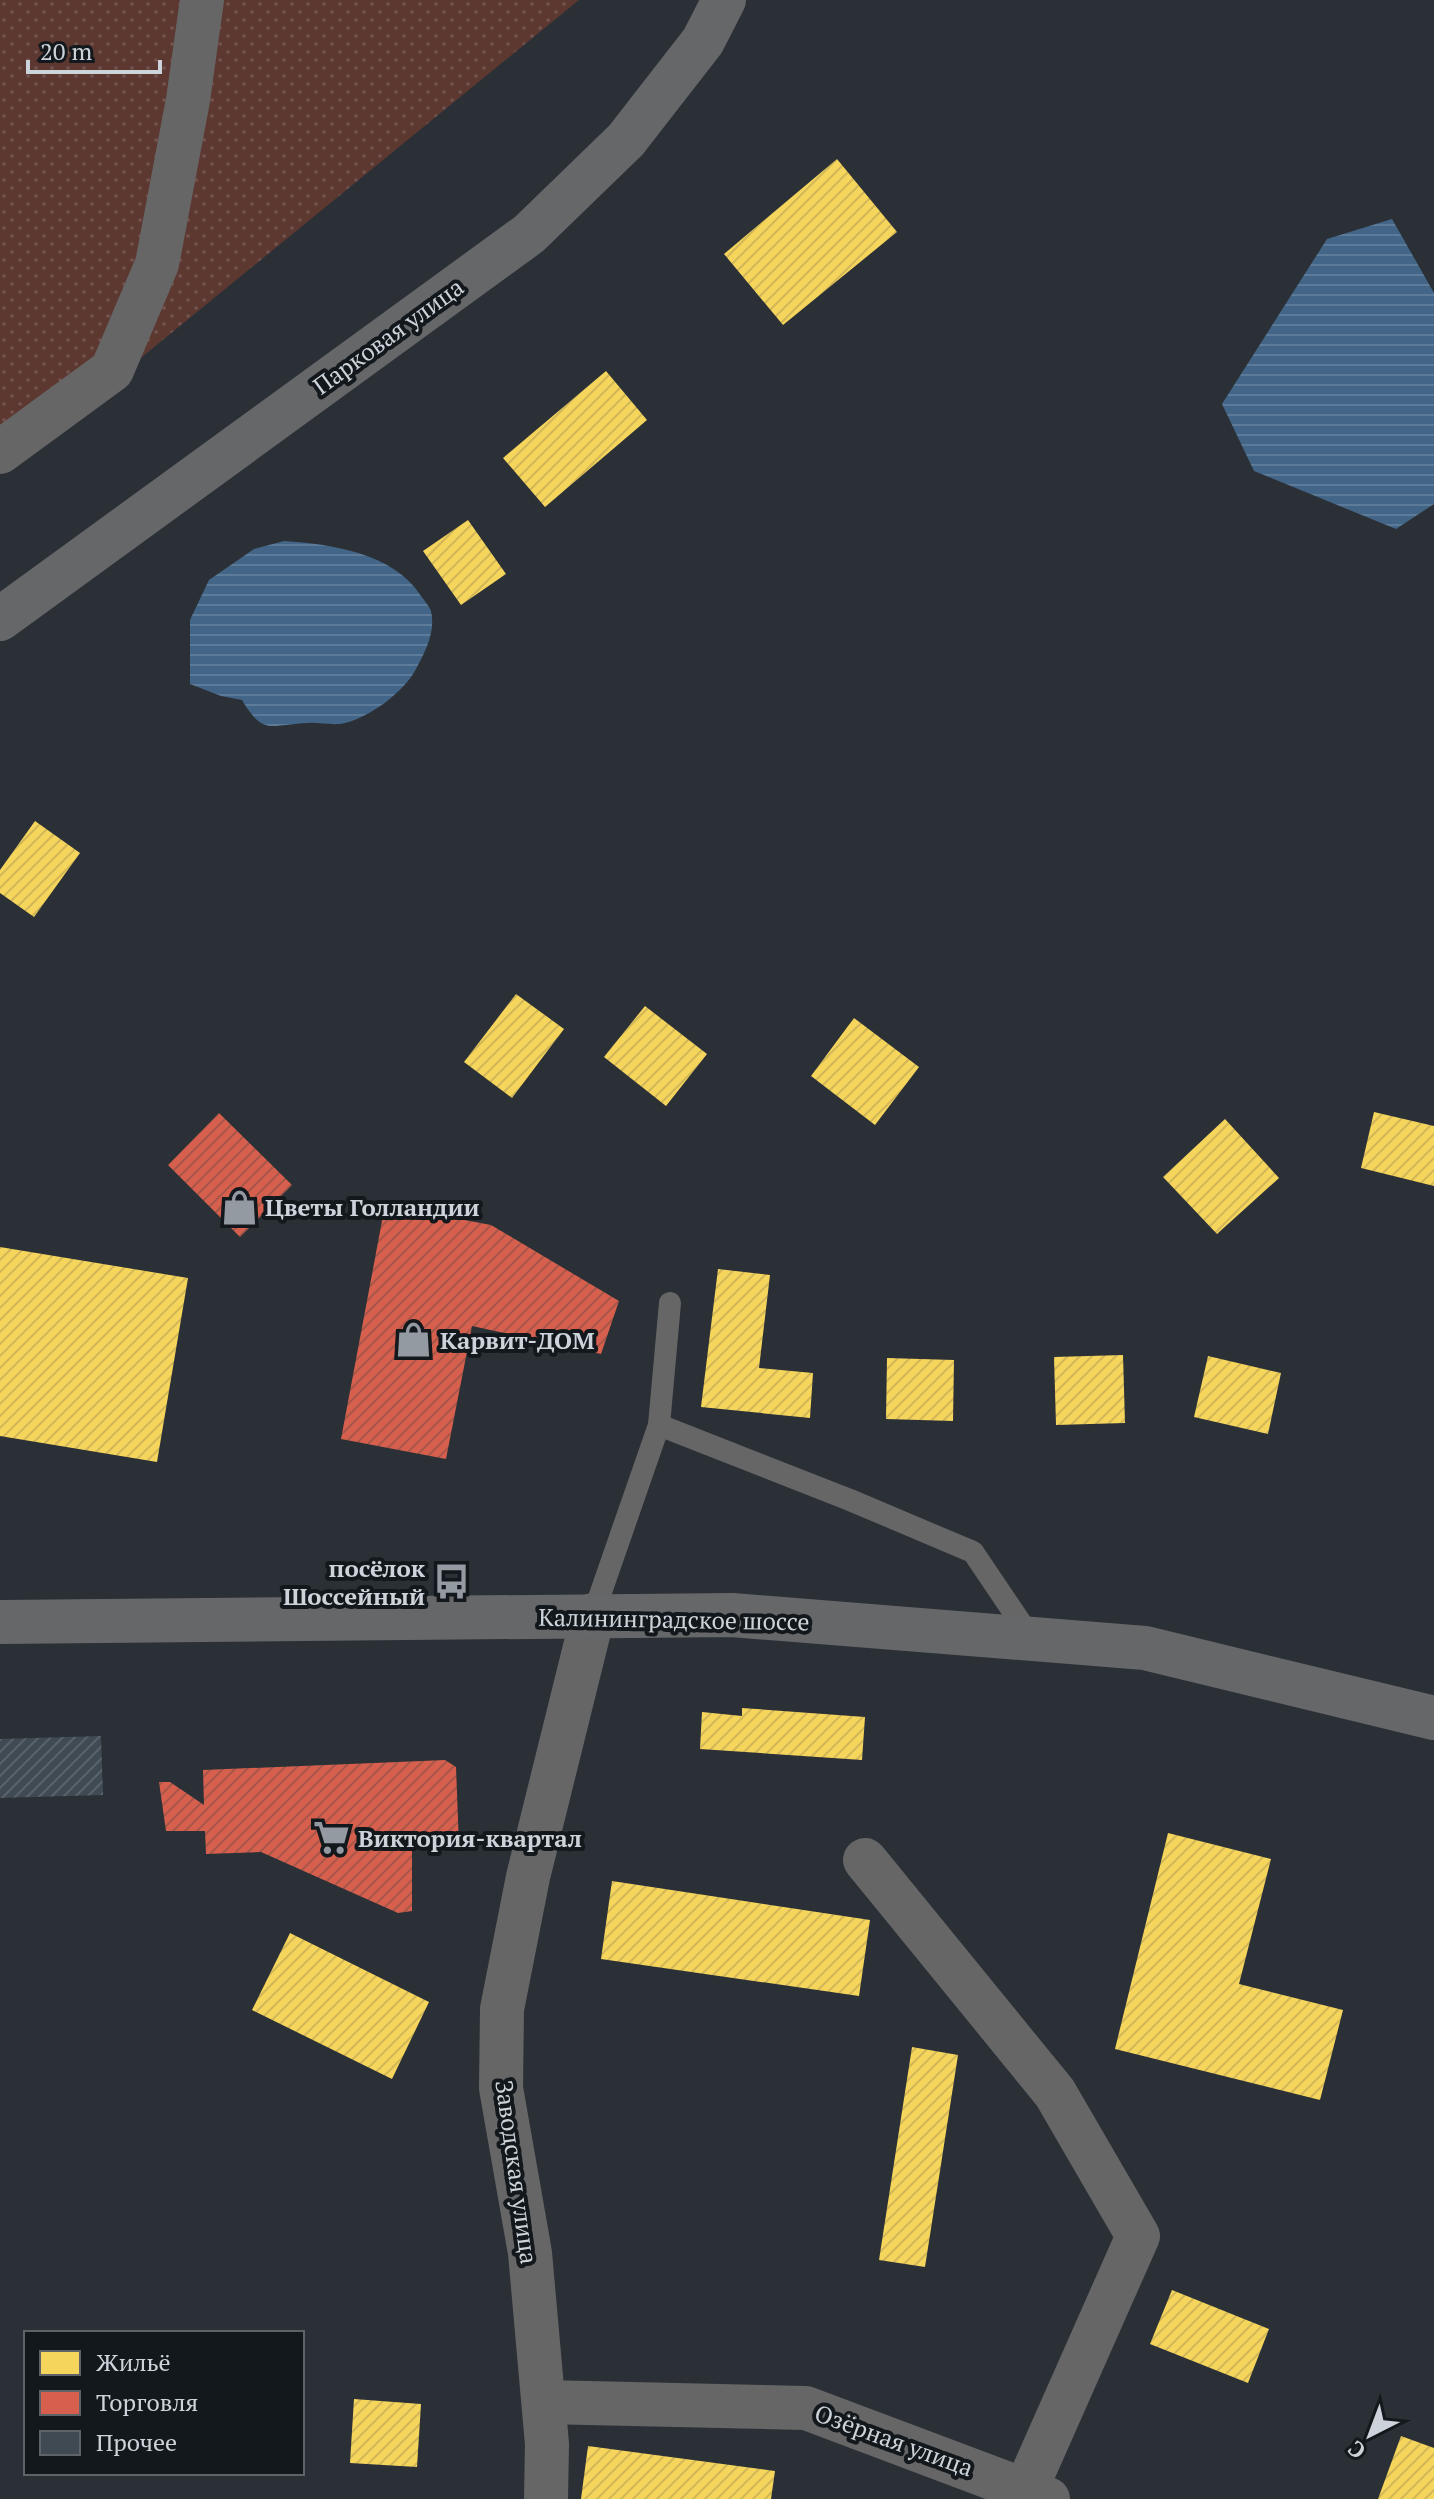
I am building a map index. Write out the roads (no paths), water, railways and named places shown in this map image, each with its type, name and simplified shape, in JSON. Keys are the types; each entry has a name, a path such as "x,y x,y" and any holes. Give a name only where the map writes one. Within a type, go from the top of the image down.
{"main road":[{"name":"Парковая улица","path":"0,619 529,234 626,140 703,41 724,0"},
{"name":"Калининградское шоссе","path":"0,1622 732,1615 1145,1648 1434,1718"}],"street":[{"path":"0,452 112,370 157,264 188,100 202,0"},
{"name":"Заводская улица","path":"546,2499 547,2444 530,2253 501,2088 502,2009 528,1877 593,1615"},
{"path":"865,1860 1055,2093 1138,2236 1037,2494"},
{"name":"Озёрная улица","path":"544,2402 806,2408 1037,2494"}],"lane":[{"path":"593,1615 659,1425 670,1303"},
{"path":"659,1425 973,1552 1031,1639"}],"water":[{"path":"1392,219 1434,293 1434,504 1396,529 1254,471 1222,404 1327,239"},
{"path":"284,541 341,548 378,560 409,581 431,611 429,642 411,678 385,702 355,720 340,724 269,726 256,719 242,700 190,684 190,620 209,580 254,549"}],"place":[{"name":"Цветы Голландии","path":"239,1207"},
{"name":"Карвит-ДОМ","path":"414,1340"},
{"name":"посёлок Шоссейный","path":"451,1582"},
{"name":"Виктория-квартал","path":"332,1838"}]}
